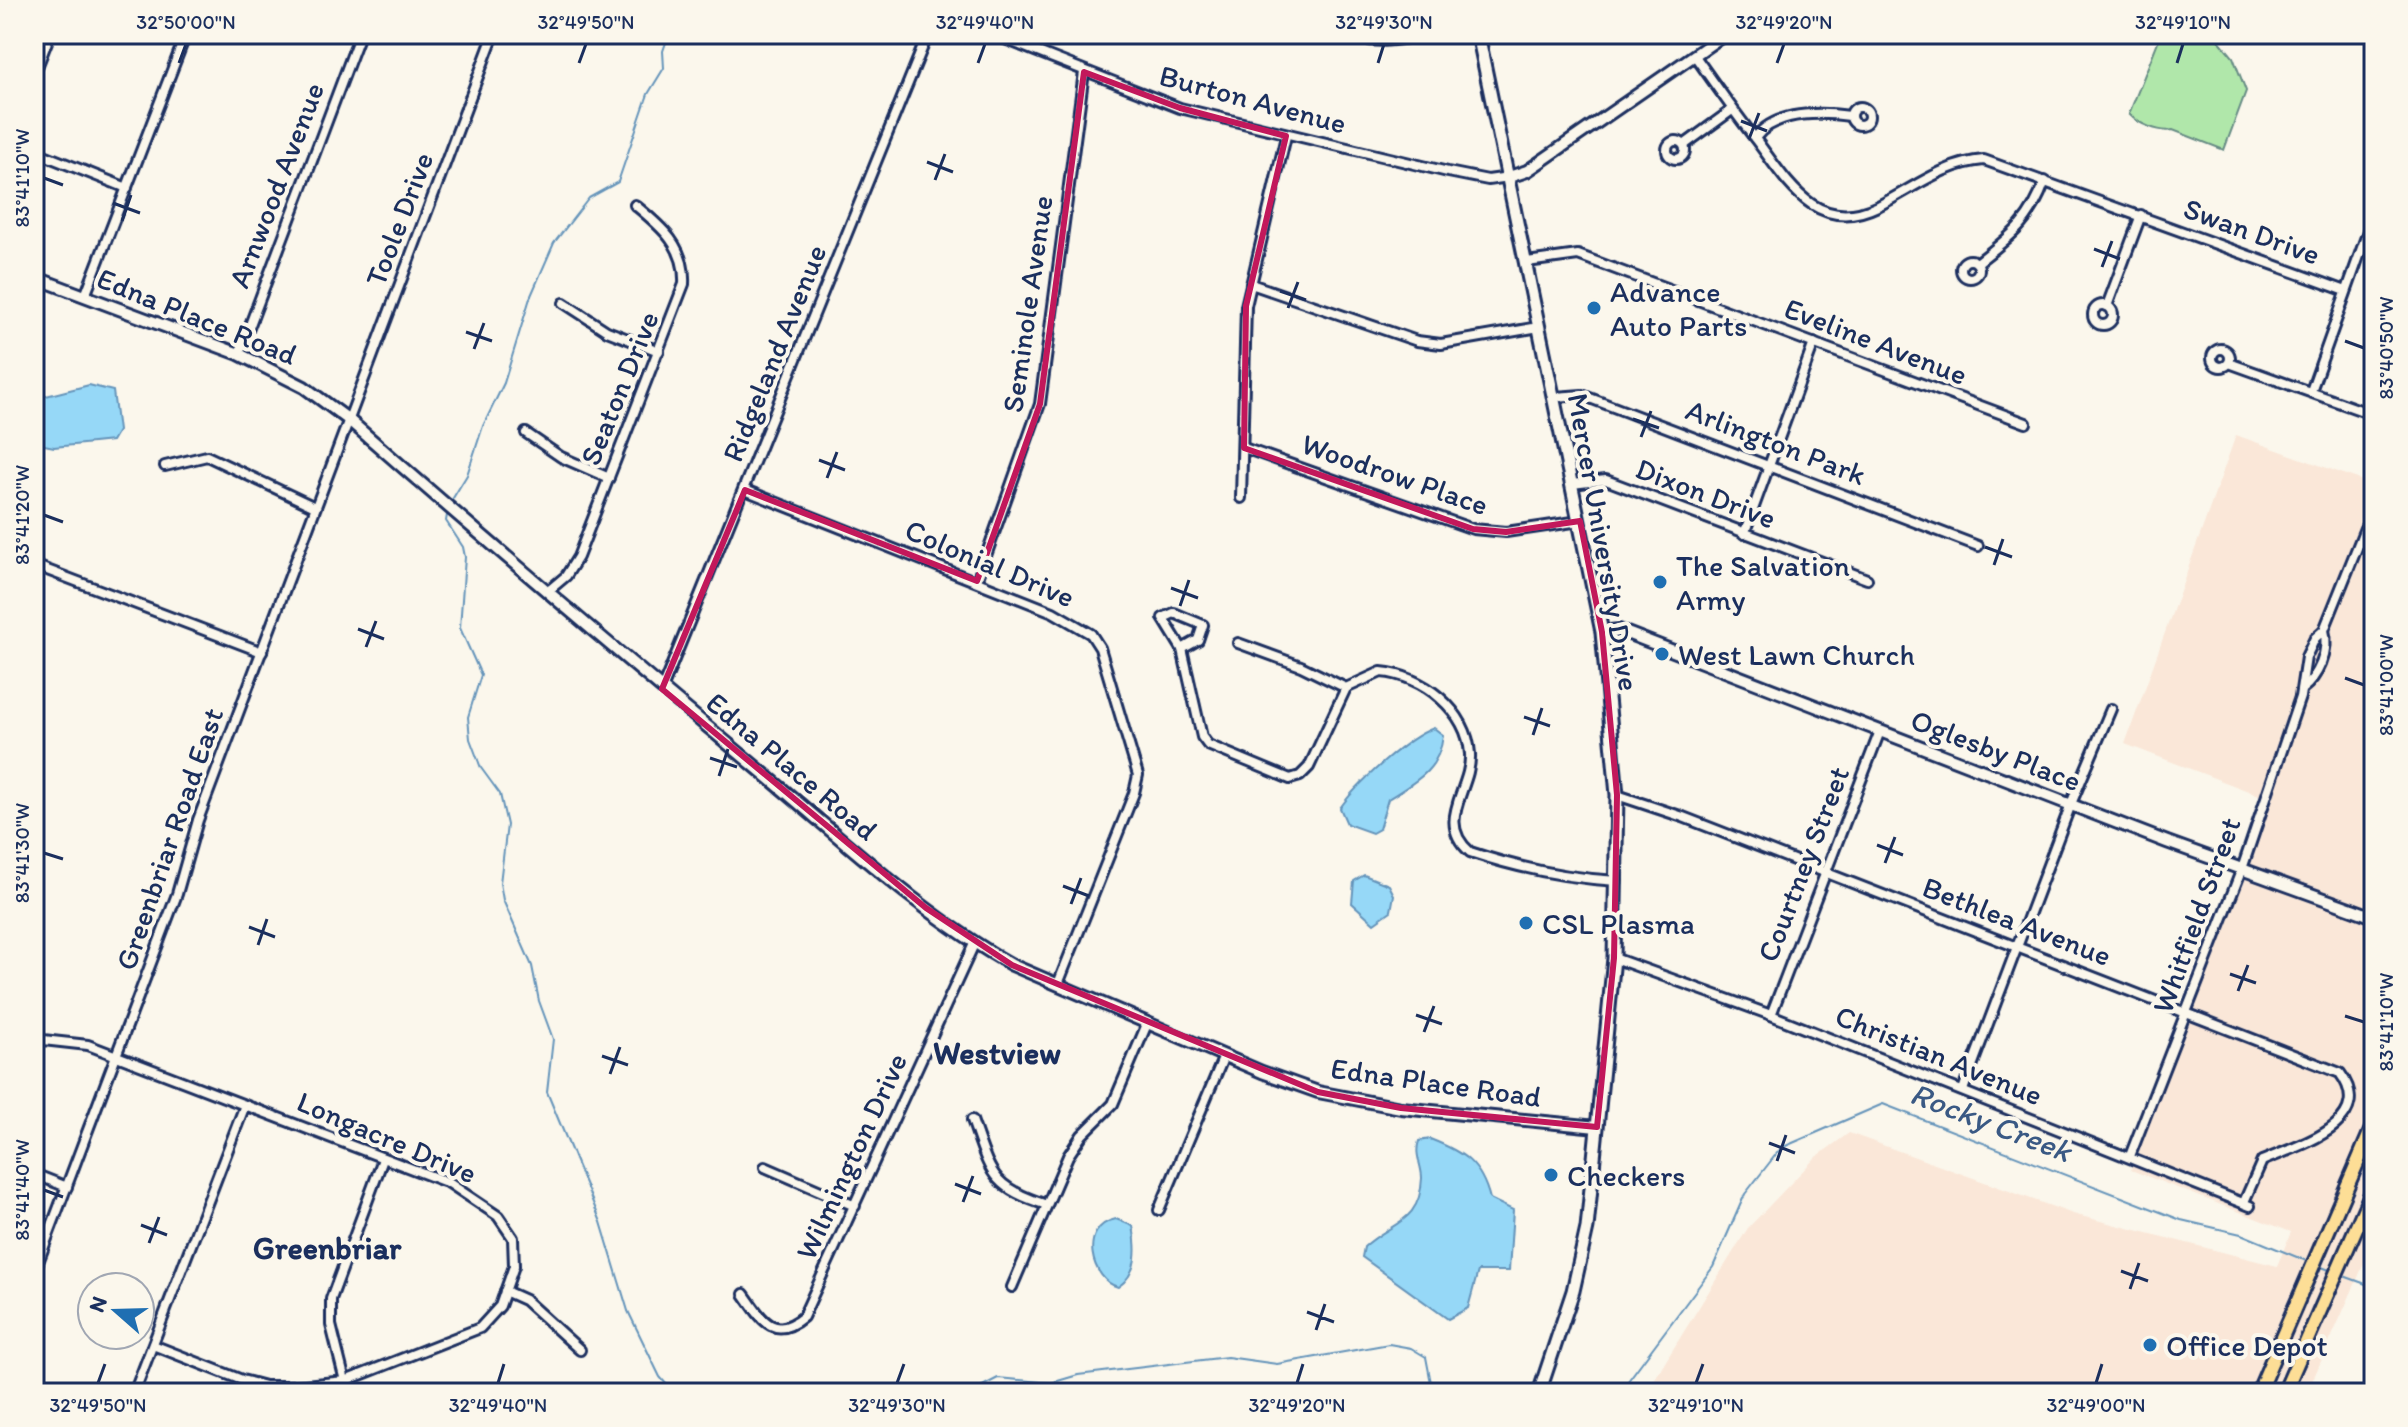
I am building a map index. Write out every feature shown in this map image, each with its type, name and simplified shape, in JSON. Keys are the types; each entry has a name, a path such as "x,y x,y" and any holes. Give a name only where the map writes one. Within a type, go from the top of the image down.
{"main road":[{"name":"Mercer University Drive","path":"1478,34 1602,632 1617,795 1614,958 1580,1265 1539,1393"},
{"path":"2258,1393 2374,1124"},
{"path":"2284,1393 2372,1192"}],"street":[{"path":"34,75 50,34"},
{"path":"85,296 186,34"},
{"name":"Arnwood Avenue","path":"239,354 360,34"},
{"name":"Toole Drive","path":"349,420 494,34"},
{"name":"Ridgeland Avenue","path":"662,689 928,34"},
{"name":"Burton Avenue","path":"992,34 1180,108 1286,136 1488,180 1509,177"},
{"path":"1342,34 1369,42 1429,34"},
{"path":"1509,177 1527,171 1725,34"},
{"name":"Swan Drive","path":"1695,56 1788,186 1807,203 1829,211 1859,212 1875,207 1942,170 1969,161 1997,163 2346,291"},
{"name":"Seminole Avenue","path":"977,581 1040,404 1084,72"},
{"path":"1684,145 1732,110"},
{"path":"1755,138 1780,121 1806,114 1850,116"},
{"path":"1241,498 1246,306 1286,136"},
{"path":"34,151 127,188"},
{"path":"1977,263 2021,228 2036,207 2045,181"},
{"name":"Seaton Drive","path":"547,592 566,576 578,557 681,296 685,271 670,236 635,205"},
{"path":"2311,391 2374,214"},
{"name":"Swan Drive","path":"2107,306 2141,215"},
{"name":"Eveline Avenue","path":"1527,262 1578,255 2026,423"},
{"name":"Edna Place Road","path":"34,277 239,354 304,387 349,420 662,689 926,908 974,944 1147,1024 1224,1056 1341,1098 1401,1108 1597,1127"},
{"path":"1251,284 1417,341 1441,344 1539,327"},
{"path":"564,303 607,331 659,351"},
{"path":"1744,534 1814,343"},
{"path":"2229,363 2374,415"},
{"name":"Arlington Park","path":"1555,397 1582,395 1978,546"},
{"name":"Greenbriar Road East","path":"34,1273 177,894 198,820 349,420"},
{"path":"526,433 561,457 609,478"},
{"name":"Woodrow Place","path":"1244,448 1473,529 1506,532 1580,521"},
{"path":"165,466 207,456 315,507"},
{"name":"Dixon Drive","path":"1572,484 1592,479 1606,480 1867,579"},
{"name":"Colonial Drive","path":"745,490 1053,612 1091,634 1107,664 1138,775 1134,793 1058,984"},
{"name":"Whitfield Street","path":"2130,1156 2243,866 2302,689 2300,677 2306,657 2315,638 2324,630 2365,528 2374,524"},
{"path":"34,565 262,652"},
{"path":"1182,649 1198,640 1203,625 1168,613 1163,618 1165,625 1182,649 1202,737 1208,745 1290,779 1300,776 1309,767 1345,697 1346,688"},
{"name":"Oglesby Place","path":"1602,632 1619,630 2374,917"},
{"name":"Whitfield Street","path":"2302,689 2312,682 2321,662 2327,641 2324,630"},
{"path":"1238,643 1290,662 1346,688"},
{"path":"1346,688 1370,675 1392,673 1431,691 1453,711 1470,753 1455,802 1454,826 1462,845 1470,852 1574,878 1617,881"},
{"path":"1963,1090 2071,804 2111,709"},
{"name":"Courtney Street","path":"1771,1015 1880,731"},
{"name":"Bethlea Avenue","path":"1617,795 2335,1070 2348,1084 2351,1101 2341,1122 2327,1132 2262,1161 2247,1204"},
{"name":"Wilmington Drive","path":"744,1294 765,1323 785,1328 793,1325 808,1307 974,944"},
{"name":"Christian Avenue","path":"1614,958 1771,1015 2247,1204"},
{"path":"1012,1287 1074,1146 1113,1104 1147,1024"},
{"name":"Longacre Drive","path":"34,1039 76,1041 449,1183 503,1220 515,1251 505,1291 494,1316 480,1328 345,1381 265,1386 156,1346"},
{"path":"1159,1210 1224,1056"},
{"path":"156,1337 245,1105"},
{"path":"972,1120 997,1181 1047,1205"},
{"path":"345,1381 331,1325 331,1299 383,1159"},
{"path":"765,1167 855,1206"},
{"path":"34,1174 67,1187"},
{"path":"505,1291 525,1300 580,1350"},
{"path":"134,1393 151,1351"}],"highlighted area":[{"path":"1084,72 1180,108 1286,136 1246,306 1244,448 1473,529 1506,532 1580,521 1602,632 1617,795 1614,958 1597,1127 1401,1108 1318,1092 1012,965 926,908 662,689 745,490 977,581 1040,404"}],"shaded area":[{"path":"2236,435 2374,485 2374,1241 2307,1393 1646,1393 1748,1228 1815,1158 1849,1133 2073,1214 2277,1266 2291,1232 2131,1170 2272,800 2125,744"}],"green space":[{"path":"2161,34 2214,34 2233,57 2246,91 2224,150 2173,130 2150,127 2129,114"}],"water":[{"path":"89,385 113,391 118,431 112,441 54,447 34,443 34,399"},
{"path":"1434,728 1443,735 1437,757 1424,774 1388,799 1379,829 1372,833 1347,824 1340,808 1358,787 1396,751"},
{"path":"1364,875 1389,885 1394,895 1391,911 1374,923 1352,903 1354,881"},
{"path":"1430,1139 1469,1160 1481,1176 1490,1199 1513,1210 1509,1271 1478,1271 1468,1308 1448,1319 1362,1257 1364,1247 1403,1220 1416,1205 1422,1178 1419,1141"},
{"path":"1116,1219 1133,1226 1136,1251 1130,1275 1118,1287 1101,1275 1093,1254 1096,1232"}],"waterway":[{"path":"450,503 467,475 483,426 504,383 530,298 554,243 589,198 618,182 648,94 664,68 663,51 669,34"},
{"path":"448,509 446,521 463,547 465,557 460,628 481,675 468,717 470,739 481,768 500,794 507,825 500,883 503,900 532,966 539,1001 553,1039 547,1092 601,1222 628,1311 660,1377 674,1393"},
{"name":"Rocky Creek","path":"1619,1393 1713,1267 1745,1194 1781,1148 1883,1104 2181,1220 2241,1234 2309,1262"},
{"name":"Rocky Creek","path":"2319,1266 2332,1271"},
{"name":"Rocky Creek","path":"2341,1275 2374,1287"},
{"name":"Rocky Creek","path":"969,1393 998,1378 1051,1383 1078,1375 1227,1357 1277,1364 1389,1344 1411,1348 1426,1357 1433,1393"}],"place":[{"name":"Advance Auto Parts","path":"1594,308"},
{"name":"The Salvation Army","path":"1660,582"},
{"name":"West Lawn Church","path":"1662,654"},
{"name":"CSL Plasma","path":"1526,923"},
{"name":"Checkers","path":"1551,1175"},
{"name":"Office Depot","path":"2150,1345"}],"district":[{"name":"Westview","path":"997,1053"},
{"name":"Greenbriar","path":"327,1248"}]}
